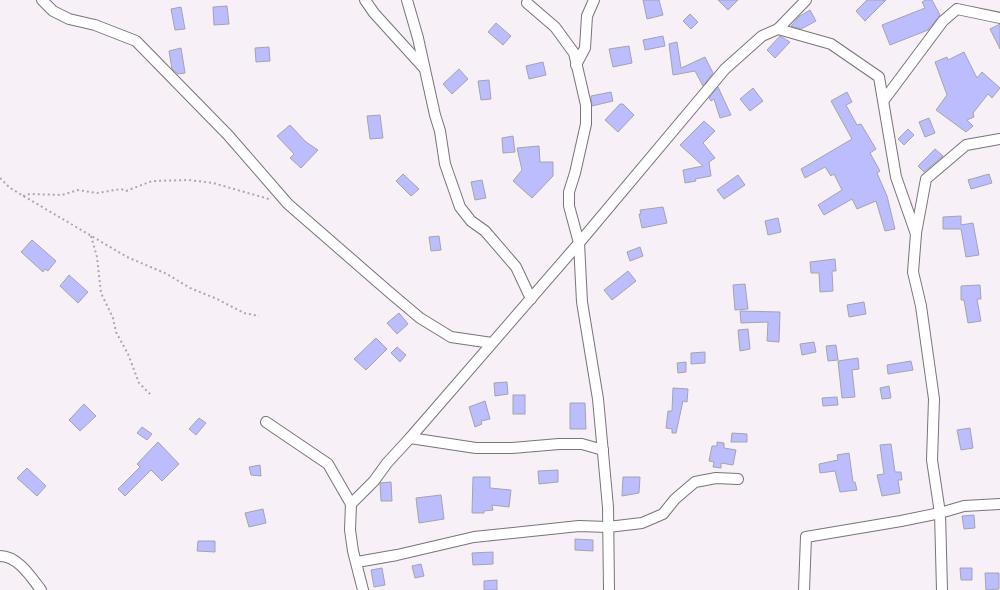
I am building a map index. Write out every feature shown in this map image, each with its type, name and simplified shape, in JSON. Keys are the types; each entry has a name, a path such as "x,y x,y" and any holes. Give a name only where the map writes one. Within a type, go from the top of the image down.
{"street":[{"path":"42,0 53,11 69,19 95,25 136,41 228,135 288,204 420,318 451,337 492,343"},
{"path":"365,0 374,13 398,38 424,69"},
{"path":"407,0 418,38 424,69 440,131 445,164 460,207 470,221 485,231 516,267 531,299"},
{"path":"576,65 585,48 587,16 594,0"},
{"path":"351,504 374,481 387,462 410,438 531,299 725,70 762,36 778,29 806,0"},
{"path":"527,3 564,37 574,53 586,105 586,124 575,173 569,192 569,206 579,243 582,302 598,399 608,527 610,565 609,590"},
{"path":"884,100 943,21 957,9 1000,18"},
{"path":"778,29 831,44 879,77 896,177 916,234"},
{"path":"942,590 940,513 932,460 934,399 921,306 913,272 916,234 926,179 966,145 1000,139"},
{"path":"266,422 328,464 351,504 350,530 353,551 364,590"},
{"path":"410,438 476,448 512,448 558,444 582,444 603,450"},
{"path":"357,562 397,555 474,537 579,526 608,527 642,523 663,514 675,499 695,482 716,478 738,479"},
{"path":"804,590 806,537 940,513 964,506 1000,504"},
{"path":"0,556 4,556 17,563 27,572 41,590"}],"path":[{"path":"0,178 10,188 127,257 167,274 190,288 217,299 244,313 258,316"},
{"path":"24,196 30,194 55,196 78,190 97,193 121,189 126,191 152,182 189,180 213,183 288,204"},
{"path":"91,236 97,257 100,293 113,318 116,332 128,354 139,383 150,394"}],"building":[{"path":"643,0 659,0 663,15 647,19"},
{"path":"718,0 738,0 728,10"},
{"path":"867,0 886,0 865,21 856,11"},
{"path":"932,0 940,15 928,30 890,45 882,25 925,8 922,2"},
{"path":"227,6 229,24 214,25 213,7"},
{"path":"181,7 185,29 175,30 171,9"},
{"path":"810,10 816,21 801,29 791,26 800,16"},
{"path":"690,14 698,22 691,29 683,21"},
{"path":"496,23 511,36 503,45 488,32"},
{"path":"1000,24 1000,49 990,29"},
{"path":"663,36 665,46 645,50 643,40"},
{"path":"780,36 790,42 775,58 767,50"},
{"path":"677,42 681,68 705,57 713,73 703,86 695,71 673,75 669,44"},
{"path":"629,46 632,63 613,67 609,49"},
{"path":"269,47 270,61 256,62 255,48"},
{"path":"181,48 185,73 178,74 172,69 169,51"},
{"path":"964,52 977,78 982,72 1000,88 992,98 988,94 973,113 974,117 967,120 973,126 966,132 936,110 947,95 935,62 947,57 948,60"},
{"path":"543,62 546,75 529,79 526,66"},
{"path":"459,69 468,79 452,94 443,84"},
{"path":"489,80 491,99 481,100 478,81"},
{"path":"718,87 731,115 720,118 714,99 711,101 709,98"},
{"path":"753,88 763,101 750,111 740,99"},
{"path":"611,92 613,101 592,106 591,96"},
{"path":"847,92 852,102 846,105 857,125 861,124 876,149 870,153 880,171 877,173 887,196 895,229 885,231 876,201 857,209 852,199 824,215 818,205 842,190 834,174 831,176 825,167 805,178 801,169 852,139 831,101"},
{"path":"620,104 623,104 634,115 618,132 605,120"},
{"path":"380,115 383,138 370,139 367,116"},
{"path":"929,118 935,133 925,137 919,122"},
{"path":"704,121 715,131 703,143 715,158 709,162 711,176 695,179 696,181 685,183 683,170 703,166 680,145"},
{"path":"290,125 306,142 318,150 301,168 290,158 294,154 277,136"},
{"path":"908,129 914,135 904,145 898,139"},
{"path":"513,136 515,152 503,153 502,138"},
{"path":"539,146 540,162 553,162 553,176 532,198 513,181 522,170 517,148"},
{"path":"935,149 943,156 924,172 918,166"},
{"path":"403,174 419,189 411,196 396,181"},
{"path":"989,174 992,183 971,189 968,180"},
{"path":"738,175 745,185 724,199 717,190"},
{"path":"482,180 486,198 475,200 471,182"},
{"path":"663,207 667,223 642,228 639,214 641,214 640,210"},
{"path":"961,216 961,225 973,223 979,255 966,257 961,229 943,229 943,217"},
{"path":"778,218 781,232 768,235 765,221"},
{"path":"439,236 441,250 431,251 429,237"},
{"path":"32,240 56,261 48,271 45,269 43,272 21,252"},
{"path":"640,247 643,256 630,261 627,252"},
{"path":"835,259 836,271 832,271 833,291 820,292 819,273 811,273 810,262"},
{"path":"628,271 636,281 612,300 604,290"},
{"path":"69,275 88,292 78,303 60,286"},
{"path":"745,284 748,309 735,310 733,285"},
{"path":"980,285 981,299 977,299 981,321 968,323 964,300 961,300 961,286"},
{"path":"864,302 866,314 849,317 847,305"},
{"path":"740,311 780,312 779,342 767,341 768,322 741,323"},
{"path":"399,313 408,324 397,334 387,323"},
{"path":"748,329 750,349 740,351 738,330"},
{"path":"376,338 387,349 366,370 354,359"},
{"path":"814,342 816,352 802,355 800,344"},
{"path":"836,345 838,360 828,361 826,346"},
{"path":"397,347 406,355 400,362 391,353"},
{"path":"705,352 705,363 691,364 691,353"},
{"path":"858,358 859,369 852,370 855,397 842,398 838,361"},
{"path":"911,361 913,370 888,374 887,365"},
{"path":"686,362 686,372 678,373 677,363"},
{"path":"507,382 508,394 495,396 494,383"},
{"path":"889,386 891,398 882,399 880,388"},
{"path":"673,388 688,389 687,402 683,401 676,433 672,433 672,429 666,428 668,411 672,411"},
{"path":"513,395 525,395 525,414 513,414"},
{"path":"837,397 838,405 823,406 822,398"},
{"path":"485,401 490,419 481,421 482,424 475,427 469,407"},
{"path":"570,403 585,403 586,429 570,429"},
{"path":"84,404 96,416 80,431 69,420"},
{"path":"199,418 206,423 196,435 189,429"},
{"path":"142,427 152,434 147,440 137,433"},
{"path":"970,428 973,448 961,450 957,430"},
{"path":"732,433 747,434 747,442 731,442"},
{"path":"158,442 179,464 162,481 151,470 125,496 118,489 140,467 137,464"},
{"path":"717,442 724,443 724,448 736,450 733,465 721,463 721,468 713,467 714,462 709,461 712,446 717,446"},
{"path":"891,444 895,472 901,472 902,480 898,480 900,493 882,496 877,475 884,474 880,445"},
{"path":"849,453 853,482 855,482 857,490 840,492 835,471 820,473 819,464 838,460 837,455"},
{"path":"260,465 261,476 251,475 249,467"},
{"path":"27,468 46,486 37,496 17,478"},
{"path":"558,470 558,482 539,484 538,471"},
{"path":"473,477 490,477 490,488 511,490 509,507 492,505 493,510 484,511 484,513 472,513"},
{"path":"623,477 640,477 639,493 622,496"},
{"path":"391,482 392,501 381,501 380,483"},
{"path":"441,495 444,519 419,523 416,498"},
{"path":"263,509 266,523 249,527 245,513"},
{"path":"974,515 975,528 964,529 962,516"},
{"path":"575,539 593,540 593,551 575,550"},
{"path":"198,541 215,541 215,552 197,551"},
{"path":"493,552 493,564 473,565 472,553"},
{"path":"421,564 424,576 415,578 412,566"},
{"path":"382,568 385,585 374,587 371,570"},
{"path":"960,568 972,568 972,580 961,580"},
{"path":"985,573 999,573 999,589 986,590"},
{"path":"497,580 497,590 484,590 484,581"}]}
